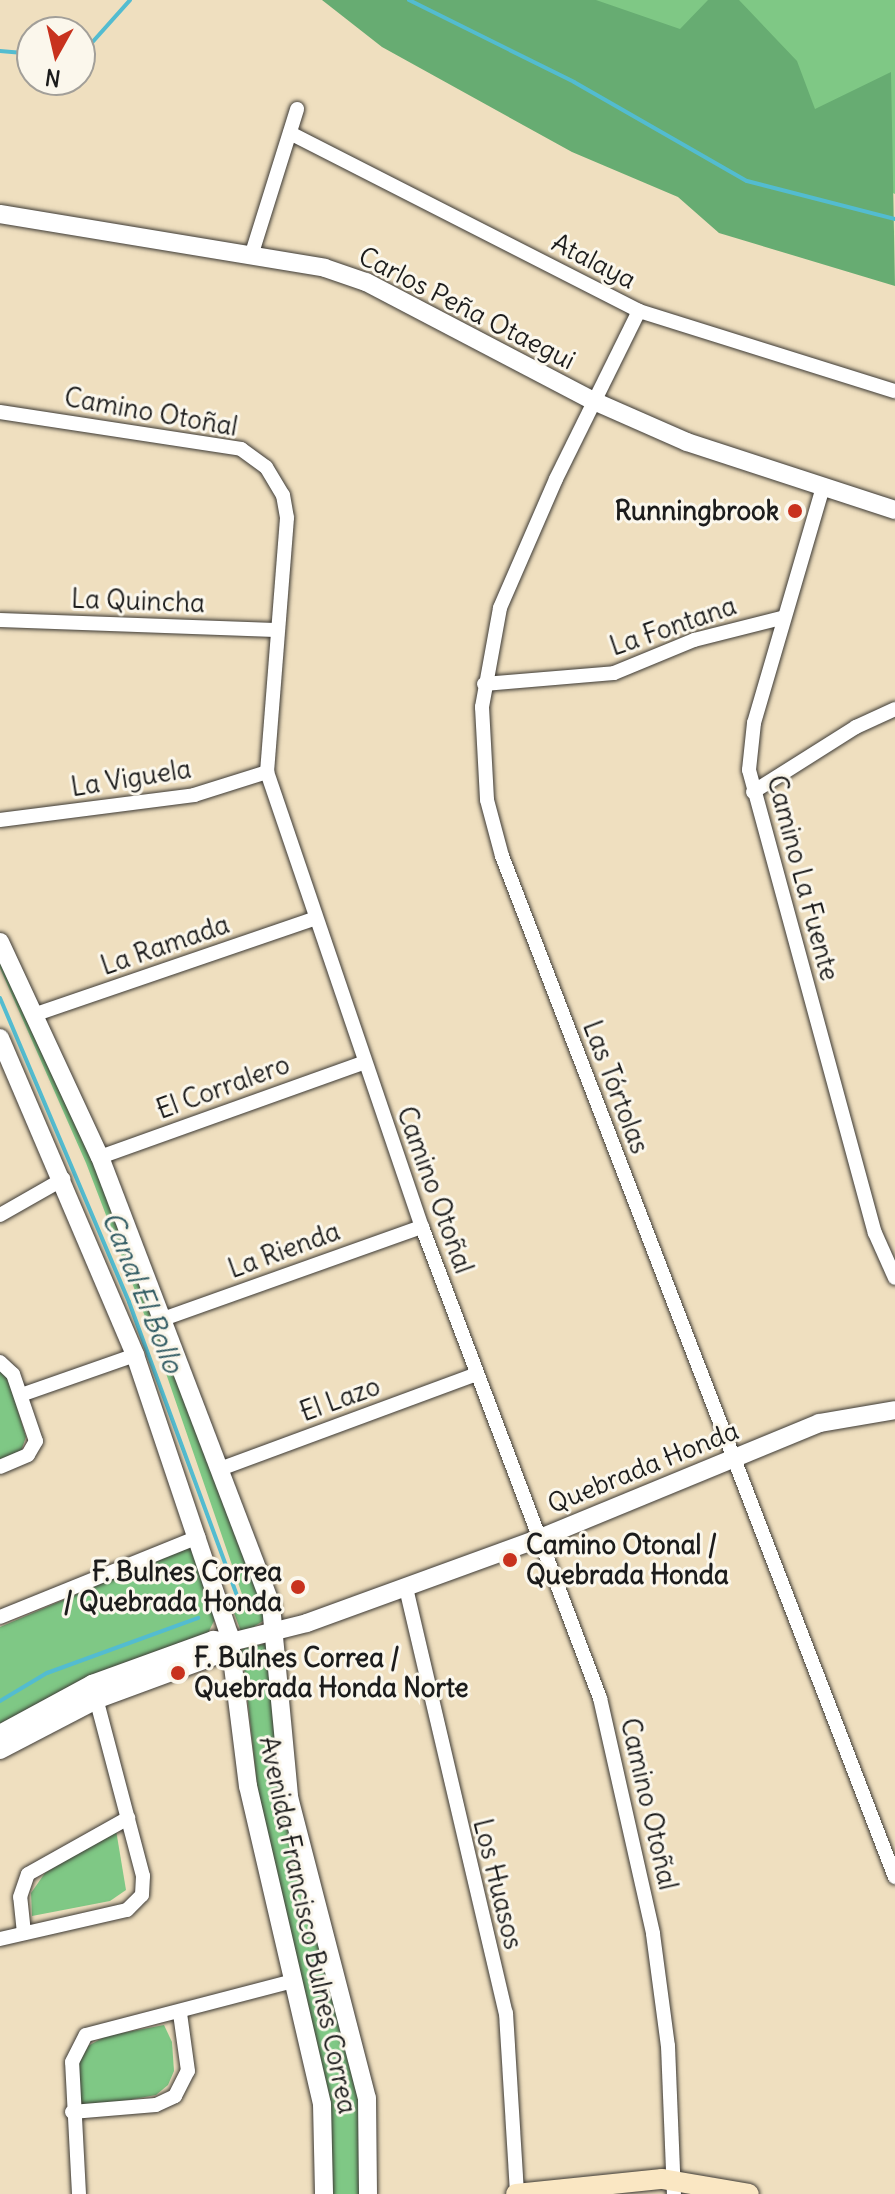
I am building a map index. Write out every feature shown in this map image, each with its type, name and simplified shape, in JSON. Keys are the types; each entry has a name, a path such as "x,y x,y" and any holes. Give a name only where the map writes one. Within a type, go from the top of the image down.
{"main road":[{"path":"517,2194 675,2187 749,2194"}],"street":[{"path":"252,253 297,109"},
{"name":"Atalaya","path":"290,133 639,311 895,391"},
{"name":"Carlos Peña Otaegui","path":"0,214 252,253 366,282 596,402 687,442 895,510"},
{"name":"Las Tórtolas","path":"639,311 517,566 493,633 484,684 484,777 502,856 895,1877"},
{"name":"Camino Otoñal","path":"0,412 241,449 258,460 279,484 286,507 267,772 363,1063 477,1374 543,1537 600,1698 635,1839 661,1990 675,2187"},
{"name":"Camino La Fuente","path":"823,487 781,618 751,739 753,792 875,1233 895,1278"},
{"name":"La Fontana","path":"484,684 614,673 694,640 781,618"},
{"name":"La Quincha","path":"0,620 275,630"},
{"path":"753,792 856,727 895,709"},
{"name":"La Viguela","path":"0,820 194,795 267,772"},
{"name":"La Ramada","path":"33,1015 313,919"},
{"name":"Avenida Francisco Bulnes Correa","path":"0,942 100,1157 220,1469 277,1632 285,1770 362,2071 370,2125 368,2194"},
{"name":"Avenida Francisco Bulnes Correa","path":"0,1038 63,1179 135,1355 231,1642 248,1786 322,2104 324,2194"},
{"name":"El Corralero","path":"100,1157 363,1063"},
{"path":"0,1215 63,1179"},
{"name":"La Rienda","path":"163,1319 422,1227"},
{"path":"21,1395 135,1355"},
{"path":"0,1362 11,1370 35,1444 28,1455 0,1467"},
{"name":"El Lazo","path":"220,1469 477,1374"},
{"name":"Quebrada Honda","path":"95,1692 215,1656 231,1642 277,1632 406,1588 543,1537 819,1423 895,1410"},
{"path":"0,1617 198,1537"},
{"name":"Los Huasos","path":"406,1588 506,2013 517,2194"},
{"path":"0,1734 95,1692"},
{"path":"0,1750 95,1692"},
{"path":"0,1939 127,1910 138,1901 144,1882 95,1692"},
{"path":"24,1933 20,1897 28,1874 128,1818"},
{"path":"79,2194 72,2112 72,2062 86,2035 294,1981"},
{"path":"72,2112 156,2105 175,2096 188,2071 180,2013"}],"green space":[{"path":"322,0 596,0 680,29 708,0 739,0 797,61 815,109 891,72 895,286 719,233 678,197 572,152 382,47"},
{"path":"485,0 895,0 895,194"},
{"path":"0,946 98,1158 268,1618 242,1634 231,1605 244,1600 159,1353 86,1163 0,968"},
{"path":"0,1369 7,1375 26,1437 21,1451 0,1461"},
{"path":"192,1545 216,1617 208,1633 107,1670 0,1725 0,1627"},
{"path":"273,1642 275,1701 362,2100 361,2194 330,2194 331,2109 261,1820 242,1649"},
{"path":"116,1830 126,1890 110,1901 32,1916 31,1893 45,1873"},
{"path":"164,2025 172,2042 174,2071 168,2085 156,2095 79,2109 78,2065 88,2046 106,2036"}],"waterway":[{"path":"96,38 130,0"},
{"path":"409,0 574,82 747,181 895,219"},
{"path":"0,51 16,52"},
{"name":"Canal El Bollo","path":"0,998 129,1302 240,1603"},
{"path":"0,1701 47,1673 198,1618"}],"place":[{"name":"Runningbrook","path":"795,511"},
{"name":"Camino Otonal / Quebrada Honda","path":"510,1560"},
{"name":"F. Bulnes Correa / Quebrada Honda","path":"298,1587"},
{"name":"F. Bulnes Correa / Quebrada Honda Norte","path":"178,1673"}]}
